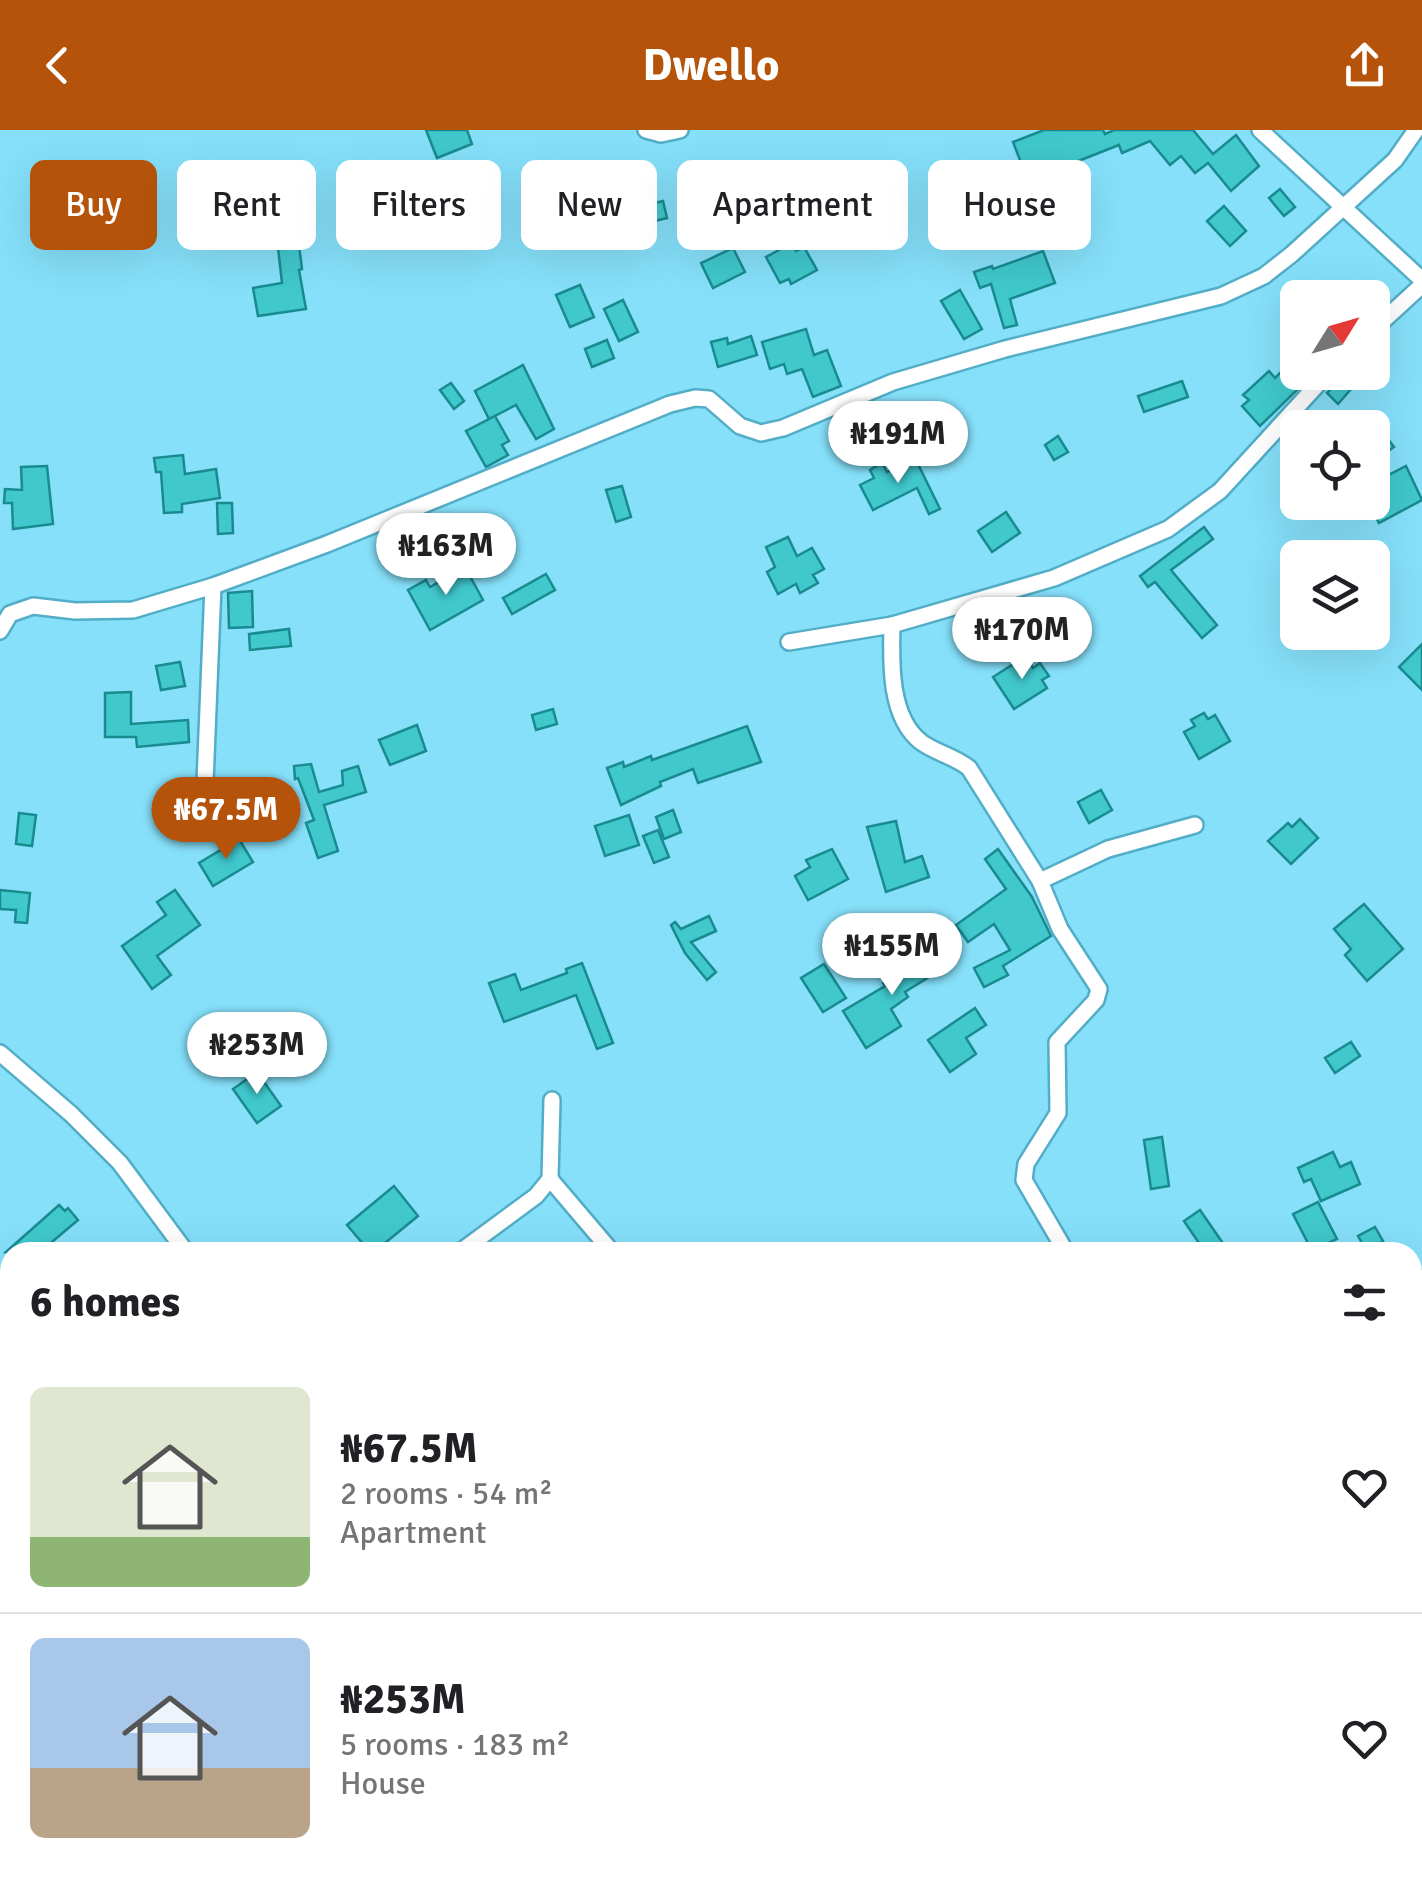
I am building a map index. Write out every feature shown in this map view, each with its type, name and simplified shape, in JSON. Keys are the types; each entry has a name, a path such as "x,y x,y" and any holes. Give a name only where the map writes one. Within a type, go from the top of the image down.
{"street":[{"path":"646,130 662,134 680,130"},
{"path":"1260,130 1422,282 1390,313"},
{"path":"0,630 10,614 33,606 74,611 133,610 213,586 670,404 709,399 740,426 761,433 783,428 893,382 1004,349 1221,296 1264,276 1344,208 1395,160 1416,130"},
{"path":"789,642 892,625 1054,578 1168,529 1220,491 1313,390"},
{"path":"205,782 213,586"},
{"path":"892,625 891,661 899,708 909,730 925,745 954,756 969,768 1040,880 1060,928 1099,989 1096,1000 1057,1042 1058,1113 1026,1164 1024,1180 1060,1242"},
{"path":"1040,880 1108,849 1195,824"},
{"path":"0,1053 71,1114 120,1163 179,1242"},
{"path":"474,1242 536,1196 550,1179 552,1100"},
{"path":"550,1179 604,1242"}],"building":[{"path":"426,130 467,130 472,144 437,158"},
{"path":"1044,130 1103,130 1105,134 1114,130 1193,130 1213,154 1236,135 1259,166 1231,191 1208,163 1195,173 1181,156 1170,165 1150,141 1122,153 1119,145 1081,160 1020,160 1013,142"},
{"path":"1280,189 1295,207 1284,216 1269,198"},
{"path":"663,201 667,218 657,220 657,202"},
{"path":"1224,206 1246,231 1230,246 1207,221"},
{"path":"278,250 300,250 306,309 258,316 253,288 282,283"},
{"path":"734,250 745,272 713,288 701,263"},
{"path":"779,250 806,250 817,270 791,284 789,279 780,283 766,257"},
{"path":"1043,251 1055,283 1010,299 1017,325 1004,328 991,284 980,288 974,272"},
{"path":"580,285 594,317 570,327 556,295"},
{"path":"960,290 982,329 964,339 941,301"},
{"path":"623,300 638,332 619,341 604,309"},
{"path":"806,329 814,355 827,350 841,386 813,397 802,369 787,374 784,364 770,369 762,342"},
{"path":"751,336 757,355 718,367 711,342 727,338 728,344"},
{"path":"607,340 614,358 592,367 585,349"},
{"path":"523,365 554,429 536,439 516,405 489,419 475,391"},
{"path":"1269,371 1275,378 1280,373 1280,390 1297,390 1260,426 1242,406 1249,400 1243,395"},
{"path":"1182,381 1188,397 1144,412 1138,396"},
{"path":"451,383 464,401 454,409 440,390"},
{"path":"1330,390 1350,390 1338,404 1327,393"},
{"path":"495,416 509,441 502,445 508,455 486,467 466,431"},
{"path":"1058,436 1068,452 1054,460 1045,445"},
{"path":"183,455 185,474 216,469 220,498 182,504 182,512 164,513 161,472 156,472 154,458"},
{"path":"917,462 940,509 929,514 917,488 873,510 860,485 874,478 870,470 882,463 887,472"},
{"path":"47,466 53,524 13,529 12,503 4,503 5,489 22,490 21,467"},
{"path":"1406,466 1422,500 1390,517 1390,474"},
{"path":"622,486 631,517 616,522 606,490"},
{"path":"217,503 232,503 233,533 218,534"},
{"path":"1006,512 1020,533 992,552 978,531"},
{"path":"1204,527 1213,539 1171,570 1217,625 1202,638 1155,582 1148,587 1140,576"},
{"path":"788,537 797,556 812,548 824,569 813,575 818,583 800,593 796,584 778,594 767,572 775,567 766,547"},
{"path":"465,567 483,600 430,630 408,590 426,580 430,587"},
{"path":"546,574 555,590 512,614 503,598"},
{"path":"252,591 253,627 229,628 228,593"},
{"path":"289,629 291,646 250,650 249,634"},
{"path":"1422,644 1422,690 1399,667"},
{"path":"1026,656 1033,668 1040,663 1049,676 1042,680 1047,688 1014,709 993,677"},
{"path":"180,662 185,686 161,690 156,666"},
{"path":"131,692 131,724 188,720 189,742 137,747 136,737 105,737 105,693"},
{"path":"553,709 557,724 536,730 532,715"},
{"path":"1204,713 1208,719 1215,715 1230,741 1199,759 1184,732 1195,726 1191,720"},
{"path":"417,725 426,751 390,765 379,740"},
{"path":"747,726 761,762 698,783 693,769 660,782 661,786 621,805 607,768 623,762 624,767 651,756 652,760"},
{"path":"311,764 319,792 343,785 342,771 358,766 366,792 324,805 338,851 318,858 306,823 314,820 298,778 295,779 294,766"},
{"path":"1101,790 1112,810 1089,823 1078,802"},
{"path":"673,810 681,832 664,839 656,817"},
{"path":"19,813 36,815 32,846 16,844"},
{"path":"629,815 639,845 605,856 595,826"},
{"path":"1300,819 1318,838 1291,864 1268,841 1288,823 1292,827"},
{"path":"896,821 905,862 922,856 929,877 886,892 867,827"},
{"path":"658,830 669,857 654,863 643,836"},
{"path":"239,839 253,862 213,886 199,863"},
{"path":"832,849 848,879 808,900 795,876 810,867 806,860"},
{"path":"998,849 1032,897 1051,936 1003,966 1008,975 984,987 974,968 1010,950 994,924 968,942 956,925 1006,889 985,859"},
{"path":"0,890 30,893 27,923 15,922 16,910 0,909"},
{"path":"175,890 200,925 157,956 171,975 152,989 122,946 166,915 157,902"},
{"path":"1364,904 1403,949 1367,981 1345,955 1351,949 1334,929"},
{"path":"709,916 716,931 691,942 716,972 707,980 685,953 671,925 675,922 681,929"},
{"path":"935,945 948,965 905,992 908,997 891,1009 901,1026 866,1048 843,1011 885,986 883,983 896,970"},
{"path":"582,963 613,1043 597,1049 576,995 504,1022 489,983 515,974 521,990 567,973 566,969"},
{"path":"824,964 846,998 823,1012 801,978"},
{"path":"975,1008 986,1025 966,1038 976,1054 950,1072 928,1040"},
{"path":"1351,1042 1360,1056 1335,1073 1325,1058"},
{"path":"257,1072 281,1106 257,1123 233,1089"},
{"path":"1162,1137 1169,1186 1151,1189 1144,1140"},
{"path":"1333,1152 1340,1167 1351,1162 1360,1184 1321,1201 1311,1179 1304,1182 1298,1168"},
{"path":"394,1186 418,1216 386,1242 361,1242 347,1225"},
{"path":"1318,1202 1337,1239 1307,1242 1293,1214"},
{"path":"59,1205 65,1211 68,1208 78,1220 52,1242 17,1242"},
{"path":"1200,1210 1222,1242 1198,1242 1184,1221"},
{"path":"1375,1227 1383,1241 1361,1242 1358,1236"}]}
